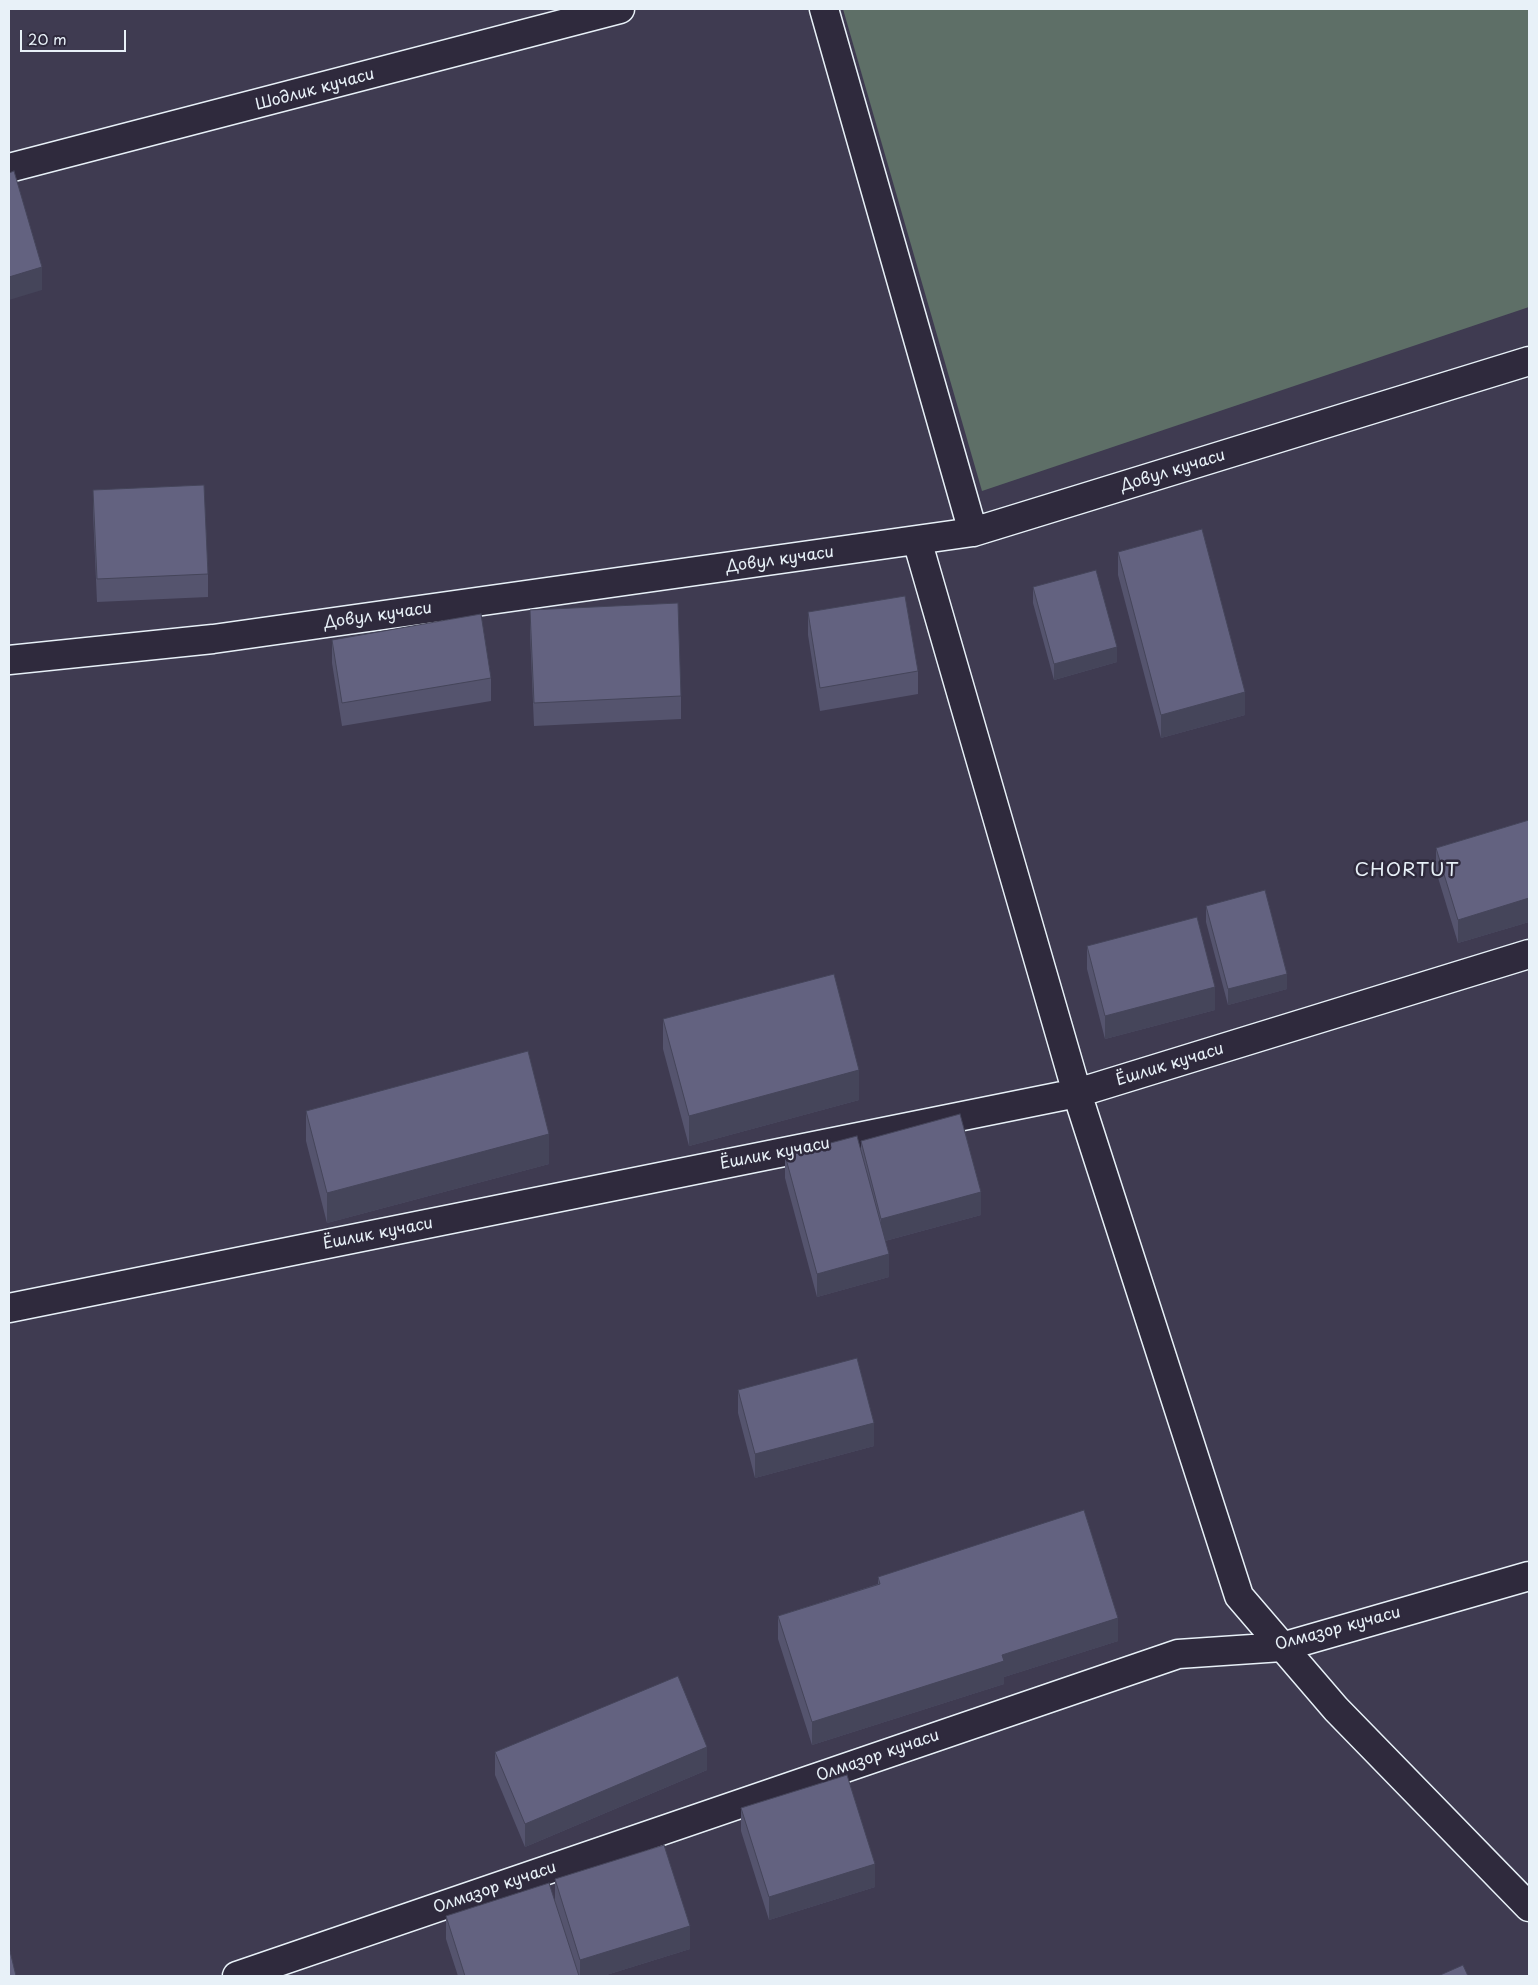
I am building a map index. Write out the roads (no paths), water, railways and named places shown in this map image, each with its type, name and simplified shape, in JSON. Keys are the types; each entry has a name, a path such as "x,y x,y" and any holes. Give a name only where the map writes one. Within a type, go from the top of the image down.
{"street":[{"name":"Шодлик кучаси","path":"9,168 620,9"},
{"path":"824,9 973,532"},
{"name":"Довул кучаси","path":"9,660 213,639 973,532 1529,361"},
{"path":"917,540 1077,1094 1239,1596 1336,1709 1529,1907"},
{"name":"Ёшлик кучаси","path":"9,1308 1077,1094 1529,954"},
{"name":"Олмазор кучаси","path":"237,1976 1178,1654 1282,1647 1529,1576"}],"district":[{"name":"CHORTUT","path":"1407,871"}]}
